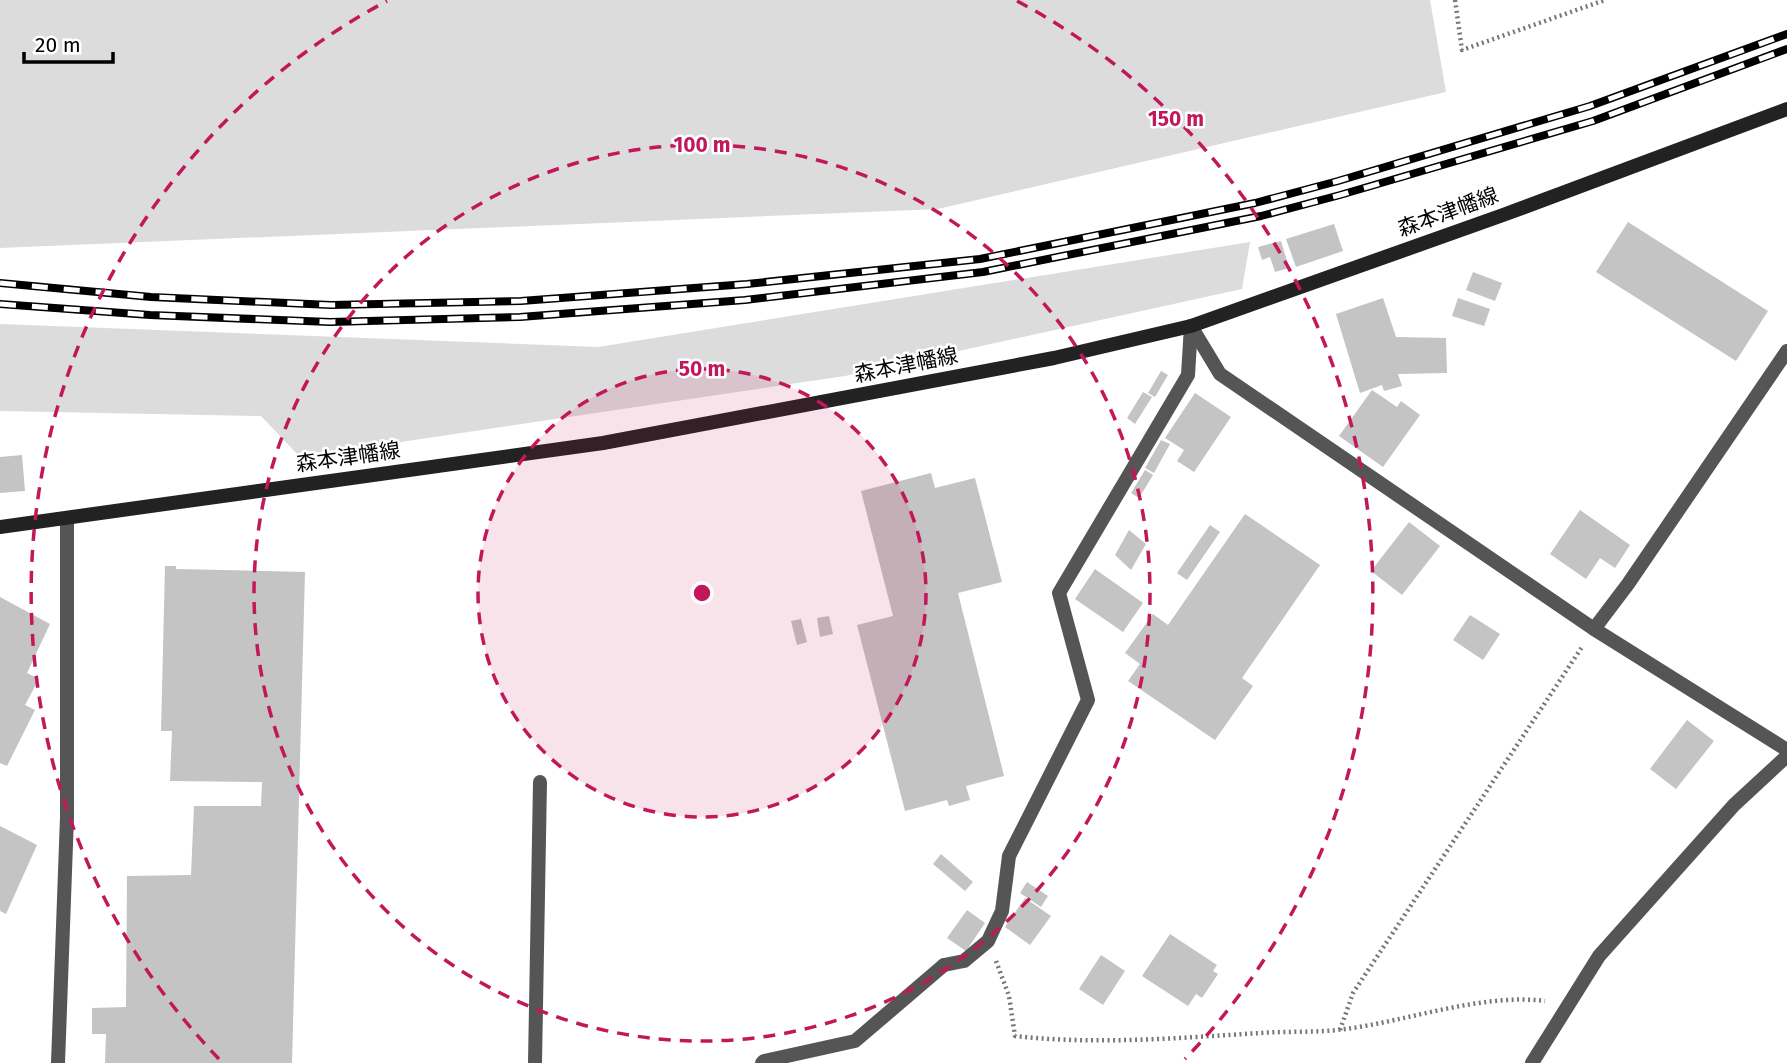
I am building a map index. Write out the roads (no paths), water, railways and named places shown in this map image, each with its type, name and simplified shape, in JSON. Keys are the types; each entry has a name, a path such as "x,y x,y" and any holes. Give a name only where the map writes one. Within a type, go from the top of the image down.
{"main road":[{"name":"森本津幡線","path":"0,527 603,443 1054,358 1191,326 1787,109"}],"street":[{"path":"1191,326 1220,374 1594,629 1787,750"},
{"path":"762,1063 764,1060 855,1041 944,965 964,961 988,941 1002,911 1009,856 1088,700 1059,593 1188,375 1191,326"},
{"path":"1594,629 1628,584 1787,351"},
{"path":"58,1063 67,817 67,518"},
{"path":"1532,1063 1599,956 1734,805 1787,756"},
{"path":"535,1063 540,782"}],"railway":[{"path":"0,283 151,297 331,305 521,301 747,284 980,259 1255,203 1338,181 1590,106 1787,34"},
{"path":"0,304 150,315 330,322 520,317 745,300 983,272 1261,216 1340,195 1593,121 1787,49"}]}
